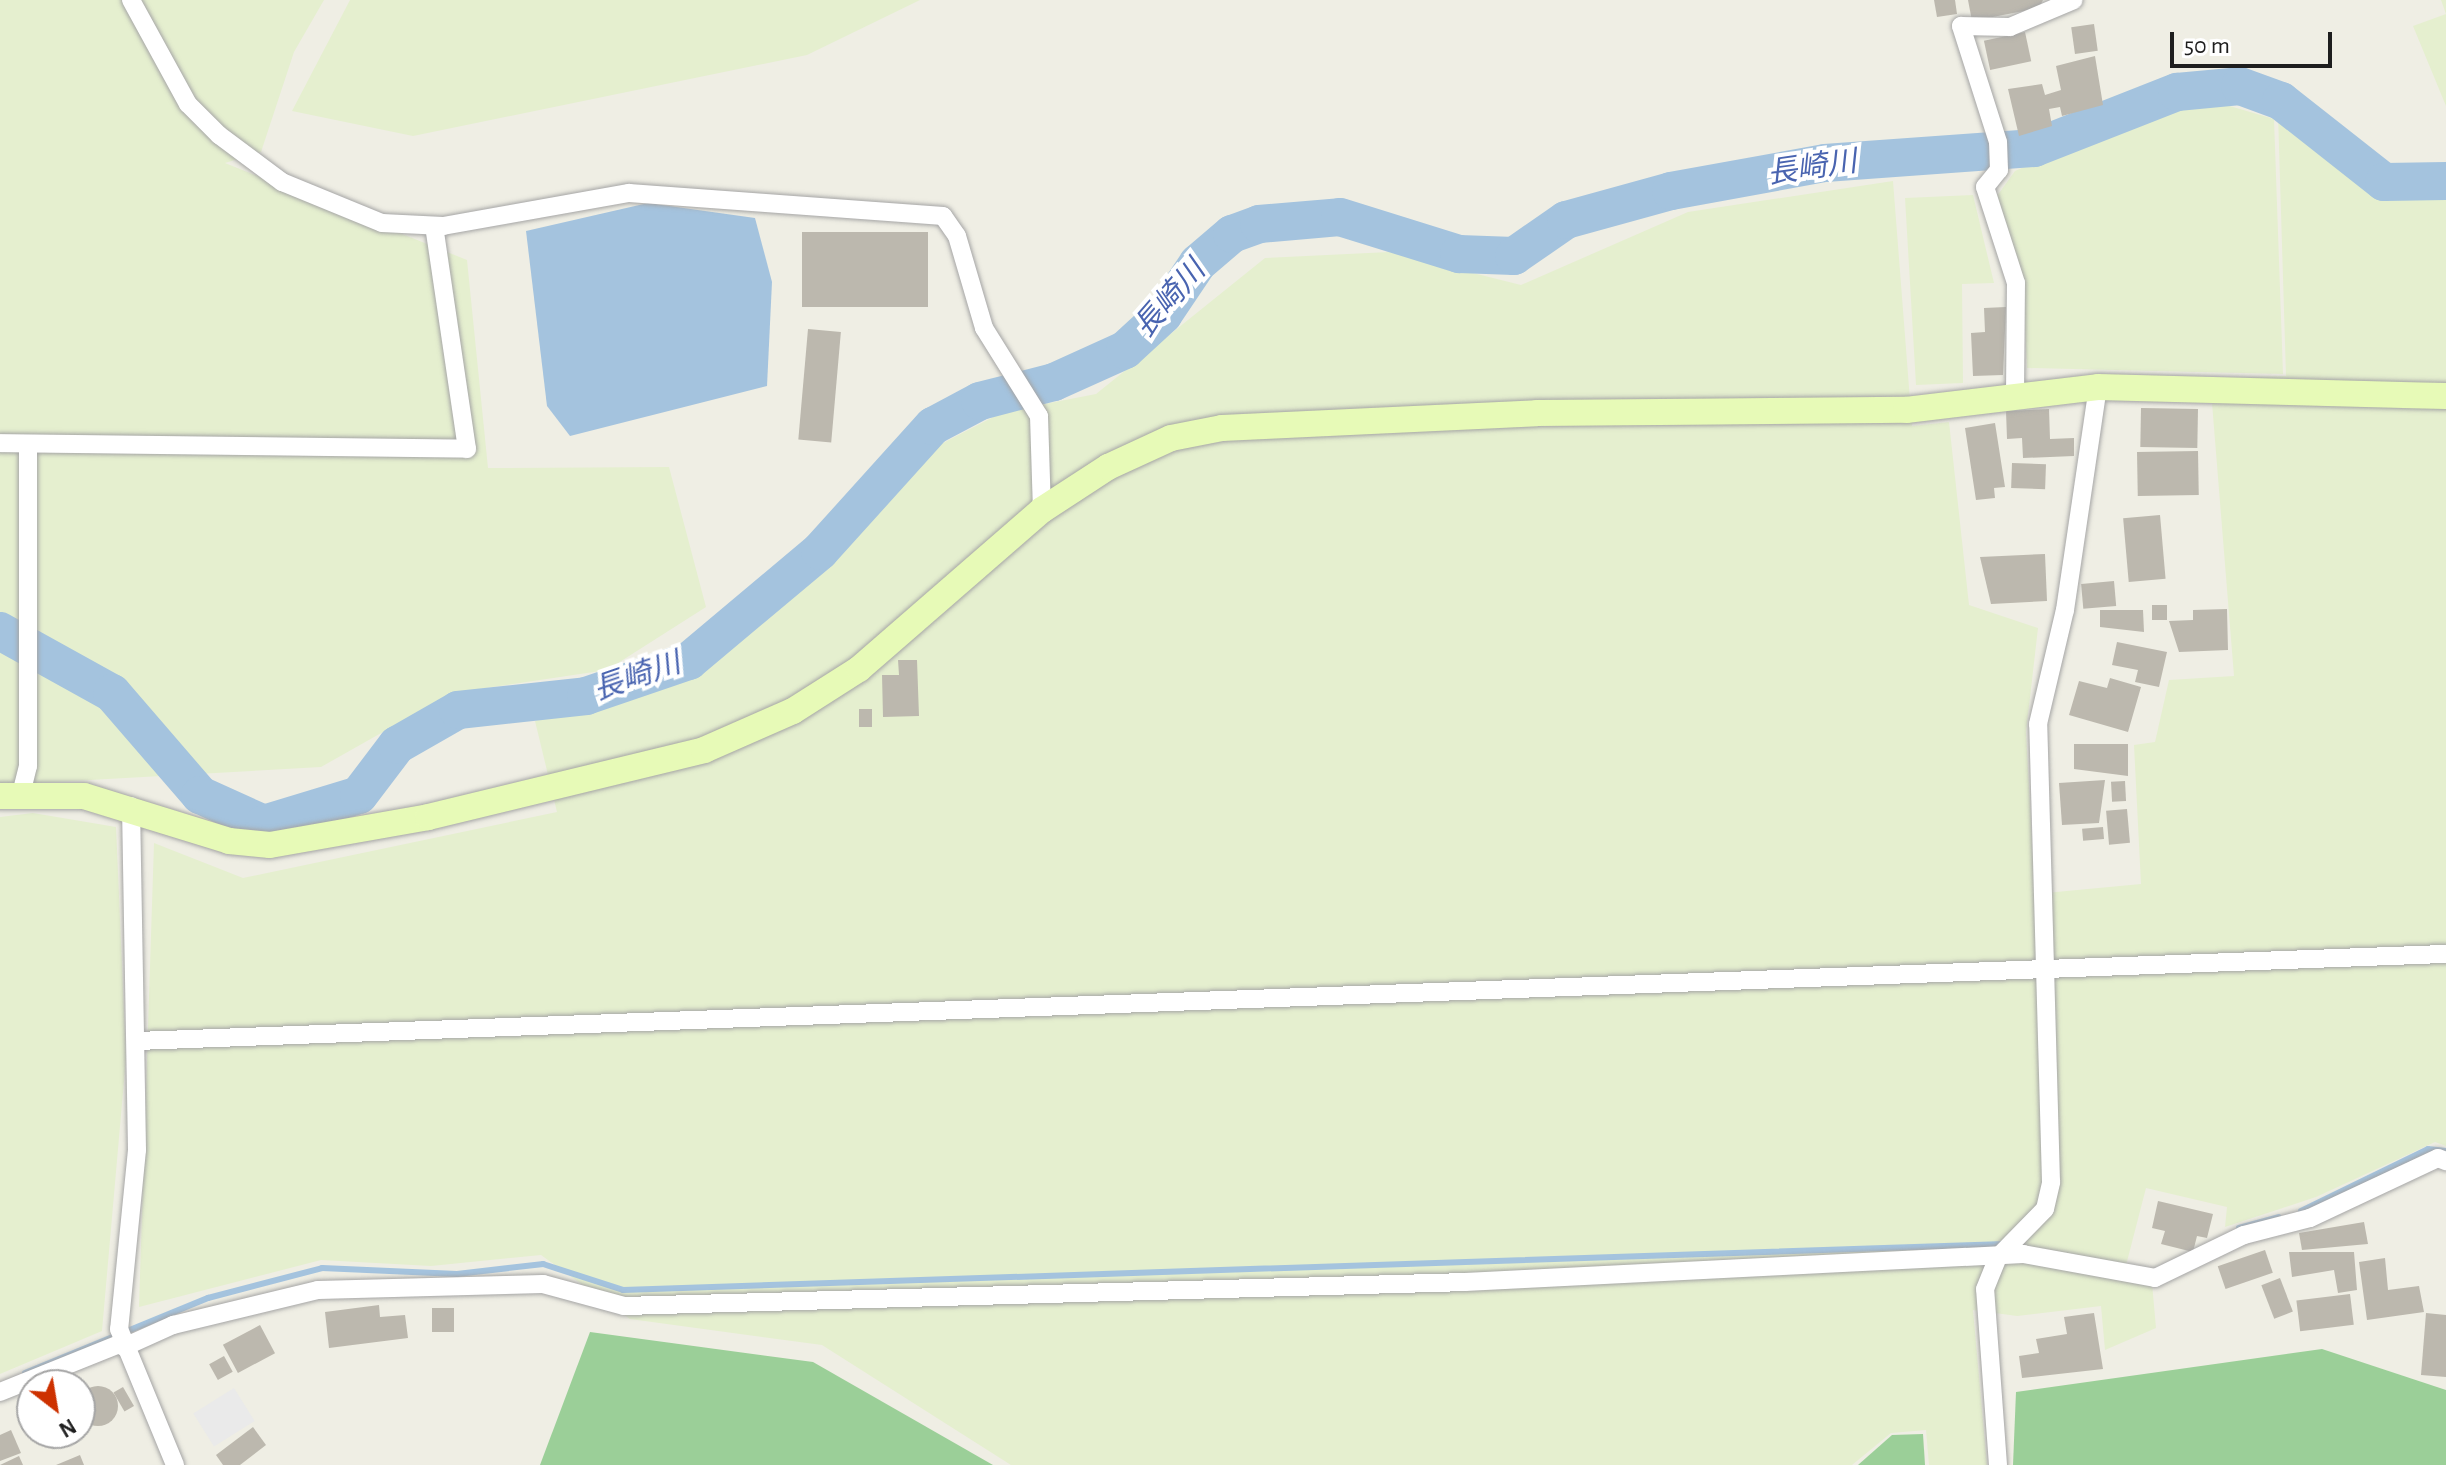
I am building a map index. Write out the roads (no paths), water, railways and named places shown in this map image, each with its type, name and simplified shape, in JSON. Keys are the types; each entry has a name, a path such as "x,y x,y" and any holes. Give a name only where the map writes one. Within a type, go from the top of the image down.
{"street":[{"path":"131,0 188,104 231,144 282,182 382,223 434,226 629,193 943,216 957,236 984,328 1026,386 1039,416 1042,510"},
{"path":"2015,395 2016,283 1985,187 1999,170 1998,142 1961,26 2010,27 2074,0"},
{"path":"0,443 467,449 434,226"},
{"path":"28,444 24,625 28,766 11,795 131,806 229,841 313,842 704,750 793,711 859,669 1042,510 1108,467 1171,438 1222,428 1537,413 1906,410 2098,387 2446,396"},
{"path":"1998,1465 1985,1289 2008,1248 2045,1209 2051,1182 2038,724 2065,610 2098,387"},
{"path":"131,806 137,1150 121,1340 175,1465"},
{"path":"137,1041 2046,972 2446,954"},
{"path":"0,1392 121,1340 318,1290 543,1284 624,1306 1434,1284 2008,1248 2169,1276 2244,1235 2310,1218 2438,1158 2446,1161"}],"water":[{"path":"648,203 755,218 772,282 767,386 570,436 547,406 526,231"}],"waterway":[{"name":"長崎川","path":"0,631 112,693 200,795 264,824 359,795 397,745 458,710 586,696 689,661 820,551 933,426 980,401 1054,382 1125,350 1163,315 1198,263 1232,234 1259,224 1340,217 1459,254 1514,256 1566,220 1671,191 1825,163 2034,148 2177,92 2240,86 2281,101 2384,182 2446,181"},
{"path":"2301,1211 2428,1149 2446,1151"},
{"path":"2239,1228 2279,1217"},
{"path":"35,1369 208,1298 322,1268 457,1274 543,1264 623,1290 2005,1244"}]}
